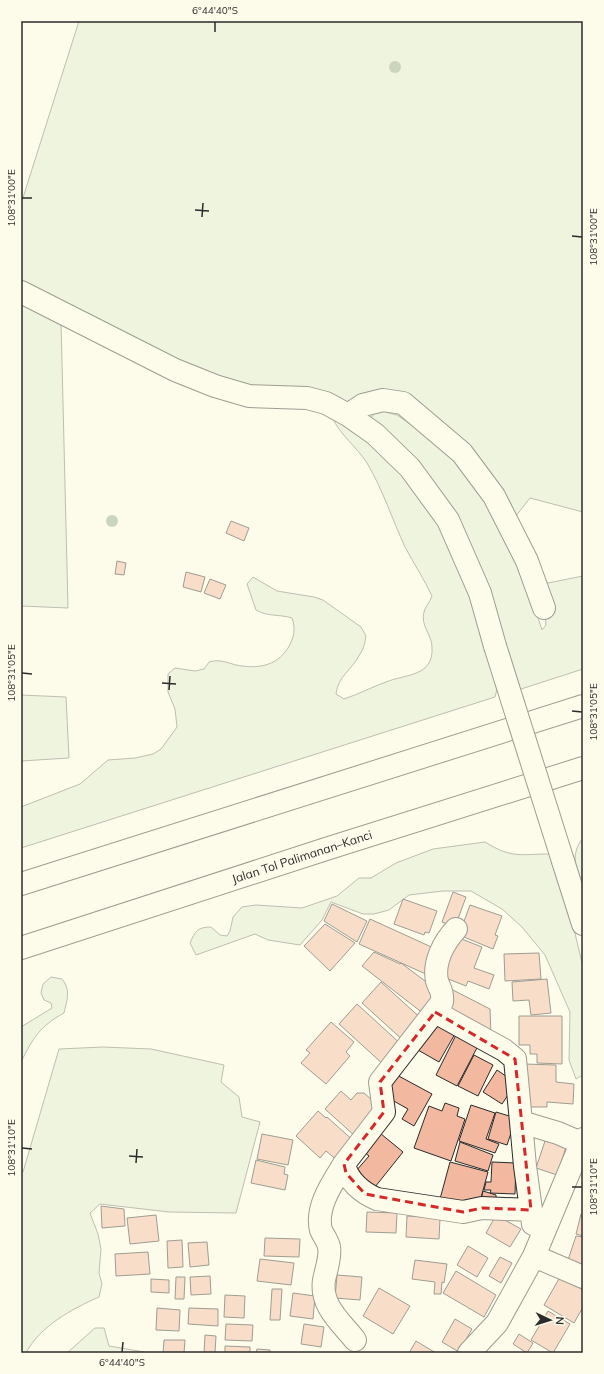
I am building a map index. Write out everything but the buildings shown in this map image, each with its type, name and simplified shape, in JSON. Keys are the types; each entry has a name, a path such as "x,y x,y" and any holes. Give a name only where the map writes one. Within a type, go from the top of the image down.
{"main road":[{"path":"21,292 175,370 215,386 249,396 307,398 326,403 348,415 375,434 410,468 448,520 480,593 583,924"},
{"path":"348,415 363,406 383,400 402,403 462,453 494,496 527,561 544,608"},
{"path":"21,884 583,706"},
{"name":"Jalan Tol Palimanan–Kanci","path":"21,948 326,849 583,768"},
{"path":"356,1340 333,1315 324,1298 324,1282 329,1246 321,1228 321,1211 327,1194 344,1164 384,1112 380,1082 442,1002 443,993 437,980 437,964 446,939 456,929"},
{"path":"435,1012 504,1050 515,1059 535,1252"},
{"path":"469,1353 500,1319 535,1252 582,1141 558,1132 521,1122"},
{"path":"344,1164 346,1173 365,1194 377,1199 463,1212 482,1208 531,1210"},
{"path":"535,1252 583,1277"}],"highlighted area":[{"path":"435,1012 515,1059 531,1210 482,1208 463,1212 365,1194 346,1173 344,1164 384,1112 380,1082"}],"green space":[{"path":"79,21 583,21 583,512 530,498 512,521 427,417 217,379 21,283 21,204"},
{"path":"21,300 61,321 68,608 21,606"},
{"path":"381,411 397,415 422,432 458,463 476,484 525,577 542,630 546,625 543,584 583,576 583,669 518,690 494,612 371,418 375,412"},
{"path":"332,417 377,446 435,512 488,638 497,689 495,697 21,848 21,807 80,784 108,760 135,758 153,754 161,749 177,727 175,709 168,692 168,674 175,668 195,671 204,669 209,662 216,661 251,667 272,663 283,654 288,648 293,637 294,626 292,618 269,615 256,610 247,584 253,577 277,591 314,597 323,600 361,627 366,636 363,648 357,660 339,682 337,688 336,694 344,699 394,679 417,673 428,664 431,657 432,647 423,617 432,596 405,547 373,473 358,451 339,429"},
{"path":"21,695 66,697 69,758 21,761"},
{"path":"583,838 583,895 575,859 578,845"},
{"path":"485,842 502,851 510,853 524,855 550,854 573,925 583,967 583,1075 576,1079 569,1060 570,1012 545,955 522,927 502,909 471,891 443,891 409,895 389,910 374,914 363,914 331,902 322,920 300,945 268,940 255,934 196,955 190,943 195,933 203,928 211,927 220,935 227,936 230,931 233,917 242,907 256,905 302,908 337,896 359,878 371,878 396,863 433,849"},
{"path":"51,977 62,979 67,987 68,995 64,1013 49,1023 38,1033 21,1062 21,1027 52,1008 51,1003 44,1000 41,993 43,984"},
{"path":"103,1047 151,1049 224,1065 221,1082 239,1097 242,1117 260,1122 236,1213 169,1212 100,1204 90,1213 98,1234 101,1249 99,1273 102,1284 99,1297 58,1319 32,1343 26,1353 21,1353 21,1172 23,1172 59,1049"},
{"path":"95,1328 104,1328 109,1346 150,1353 67,1353"}]}
